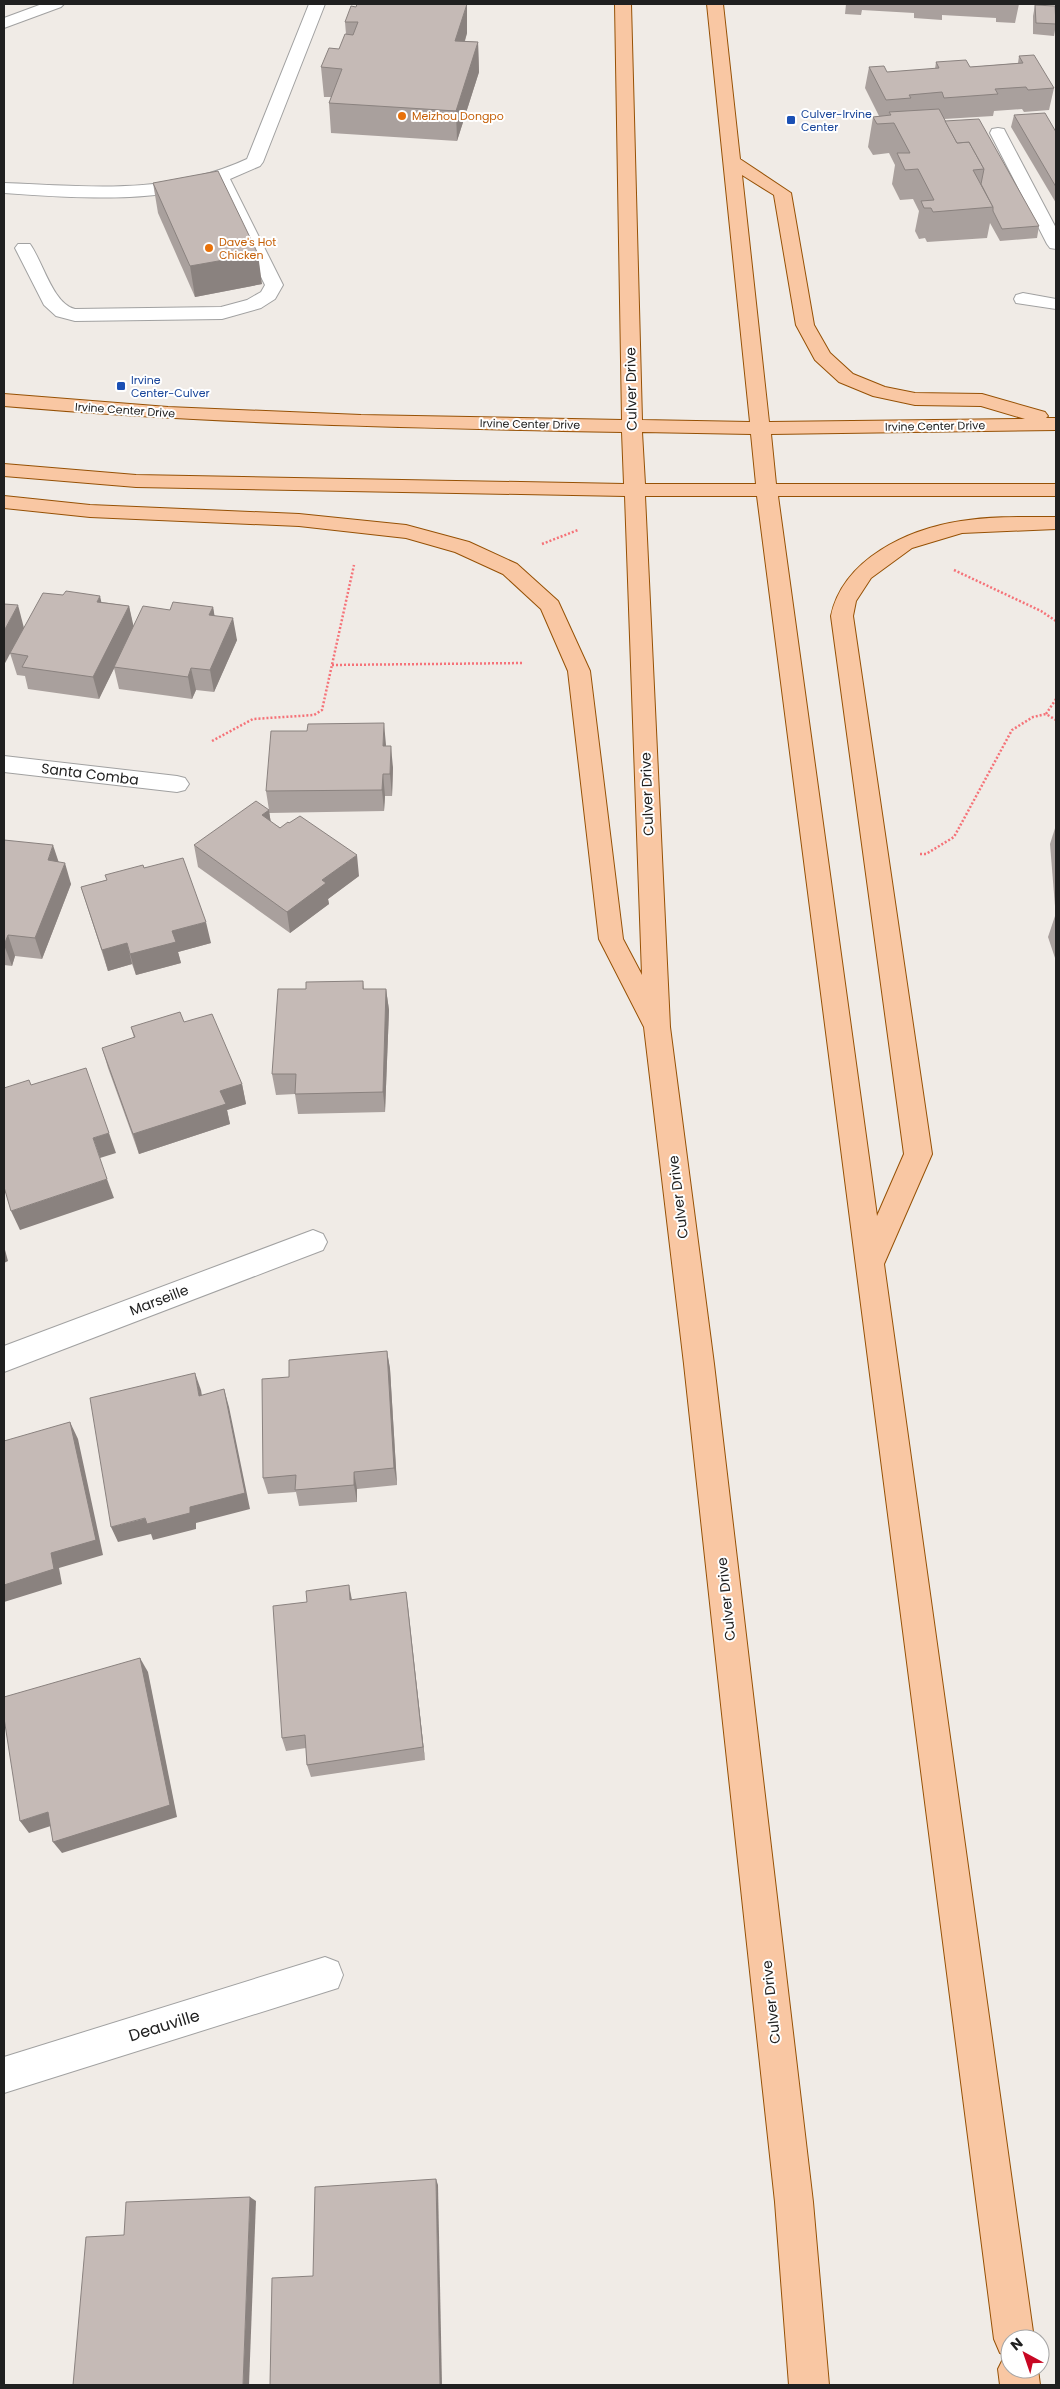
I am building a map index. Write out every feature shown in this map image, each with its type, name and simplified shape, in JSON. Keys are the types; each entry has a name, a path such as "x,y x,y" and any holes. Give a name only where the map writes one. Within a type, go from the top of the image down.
{"main road":[{"name":"Culver Drive","path":"623,4 632,426 657,1027 699,1364 790,2172 809,2385"},
{"path":"715,4 766,490 1013,2329"},
{"path":"732,161 782,193 805,325 822,356 846,378 880,392 915,400 982,400 1056,423"},
{"name":"Irvine Center Drive","path":"4,400 66,406 244,417 632,426 759,428 1056,423"},
{"path":"4,470 136,481 635,490 1056,490"},
{"path":"4,502 90,510 299,520 406,532 462,546 510,568 550,606 580,671 584,729 612,939 657,1027"},
{"path":"870,1263 918,1154 842,616 845,601 863,573 905,543 961,527 1056,523"}],"street":[{"path":"4,24 56,4"},
{"path":"4,188 97,192 187,185 220,177 254,162 317,4"},
{"path":"998,133 1056,244"},
{"path":"24,248 51,301 63,312 75,315 222,313 254,304 269,295 274,285 220,177"},
{"path":"1023,299 1056,304"},
{"name":"Santa Comba","path":"4,764 177,784"},
{"name":"Marseille","path":"4,1359 313,1242"},
{"name":"Deauville","path":"4,2075 325,1975"}],"path":[{"path":"537,546 578,530"},
{"path":"212,741 254,719 314,715 322,710 356,556"},
{"path":"949,568 1041,611 1056,621"},
{"path":"332,665 524,663"},
{"path":"916,854 926,854 954,837 1012,730 1033,717 1046,714 1056,699"},
{"path":"1046,714 1056,720"}],"building":[{"path":"357,4 467,4 455,41 478,42 456,111 329,103 342,69 321,67 329,48 339,49 345,34 353,35 358,22 345,22 351,6 356,7"},
{"path":"1035,5 1055,6 1056,24 1036,23"},
{"path":"1034,55 1054,88 1028,90 1026,87 995,89 998,94 944,98 942,92 909,95 911,98 886,100 869,67 884,66 887,72 939,68 936,62 966,60 970,67 1023,63 1019,56"},
{"path":"939,109 957,143 969,142 984,169 973,170 993,207 933,212 931,208 924,208 921,201 934,200 918,169 905,170 897,153 910,153 894,123 877,124 873,117 891,115 889,112"},
{"path":"1045,113 1056,132 1056,187 1014,115"},
{"path":"979,119 1039,226 1002,229 981,184 984,169 969,142 957,143 945,121"},
{"path":"218,171 258,254 190,266 153,183"},
{"path":"66,591 100,596 97,602 129,606 93,677 22,667 28,656 10,653 43,593 63,595"},
{"path":"173,602 213,607 209,615 233,618 210,670 191,668 188,677 114,667 143,606 170,610"},
{"path":"4,604 18,605 4,631"},
{"path":"384,723 383,746 391,746 390,774 383,774 382,790 266,791 271,731 307,731 308,724"},
{"path":"256,801 269,810 262,815 280,828 300,816 357,855 322,880 326,883 287,912 194,845"},
{"path":"4,840 53,845 48,860 65,863 35,938 8,935 4,945"},
{"path":"183,858 206,922 172,931 176,942 130,954 127,943 102,950 81,887 107,880 105,875 143,865 144,868"},
{"path":"363,981 363,989 386,989 383,1092 295,1094 296,1074 272,1074 278,989 306,989 306,982"},
{"path":"180,1012 184,1022 212,1014 242,1084 220,1091 226,1104 133,1134 102,1048 135,1037 131,1027"},
{"path":"86,1068 109,1133 93,1138 107,1179 11,1211 4,1187 4,1088 29,1080 31,1085"},
{"path":"387,1351 394,1468 354,1472 354,1485 295,1490 296,1475 263,1478 262,1379 289,1377 289,1360"},
{"path":"195,1373 199,1396 224,1389 245,1493 190,1507 190,1513 147,1524 145,1518 111,1527 90,1398"},
{"path":"70,1422 96,1540 51,1553 54,1569 4,1585 4,1441"},
{"path":"349,1585 350,1600 406,1592 423,1747 307,1765 305,1735 282,1738 273,1606 307,1602 306,1591"},
{"path":"140,1658 170,1805 53,1842 48,1812 20,1821 4,1718 4,1697"},
{"path":"436,2179 440,2385 270,2385 272,2278 313,2276 315,2187"},
{"path":"250,2197 243,2385 73,2385 86,2237 124,2235 126,2202"}],"place":[{"name":"Meizhou Dongpo","path":"402,116"},
{"name":"Culver-Irvine Center","path":"791,120"},
{"name":"Dave's Hot Chicken","path":"209,248"},
{"name":"Irvine Center-Culver","path":"121,386"}]}
